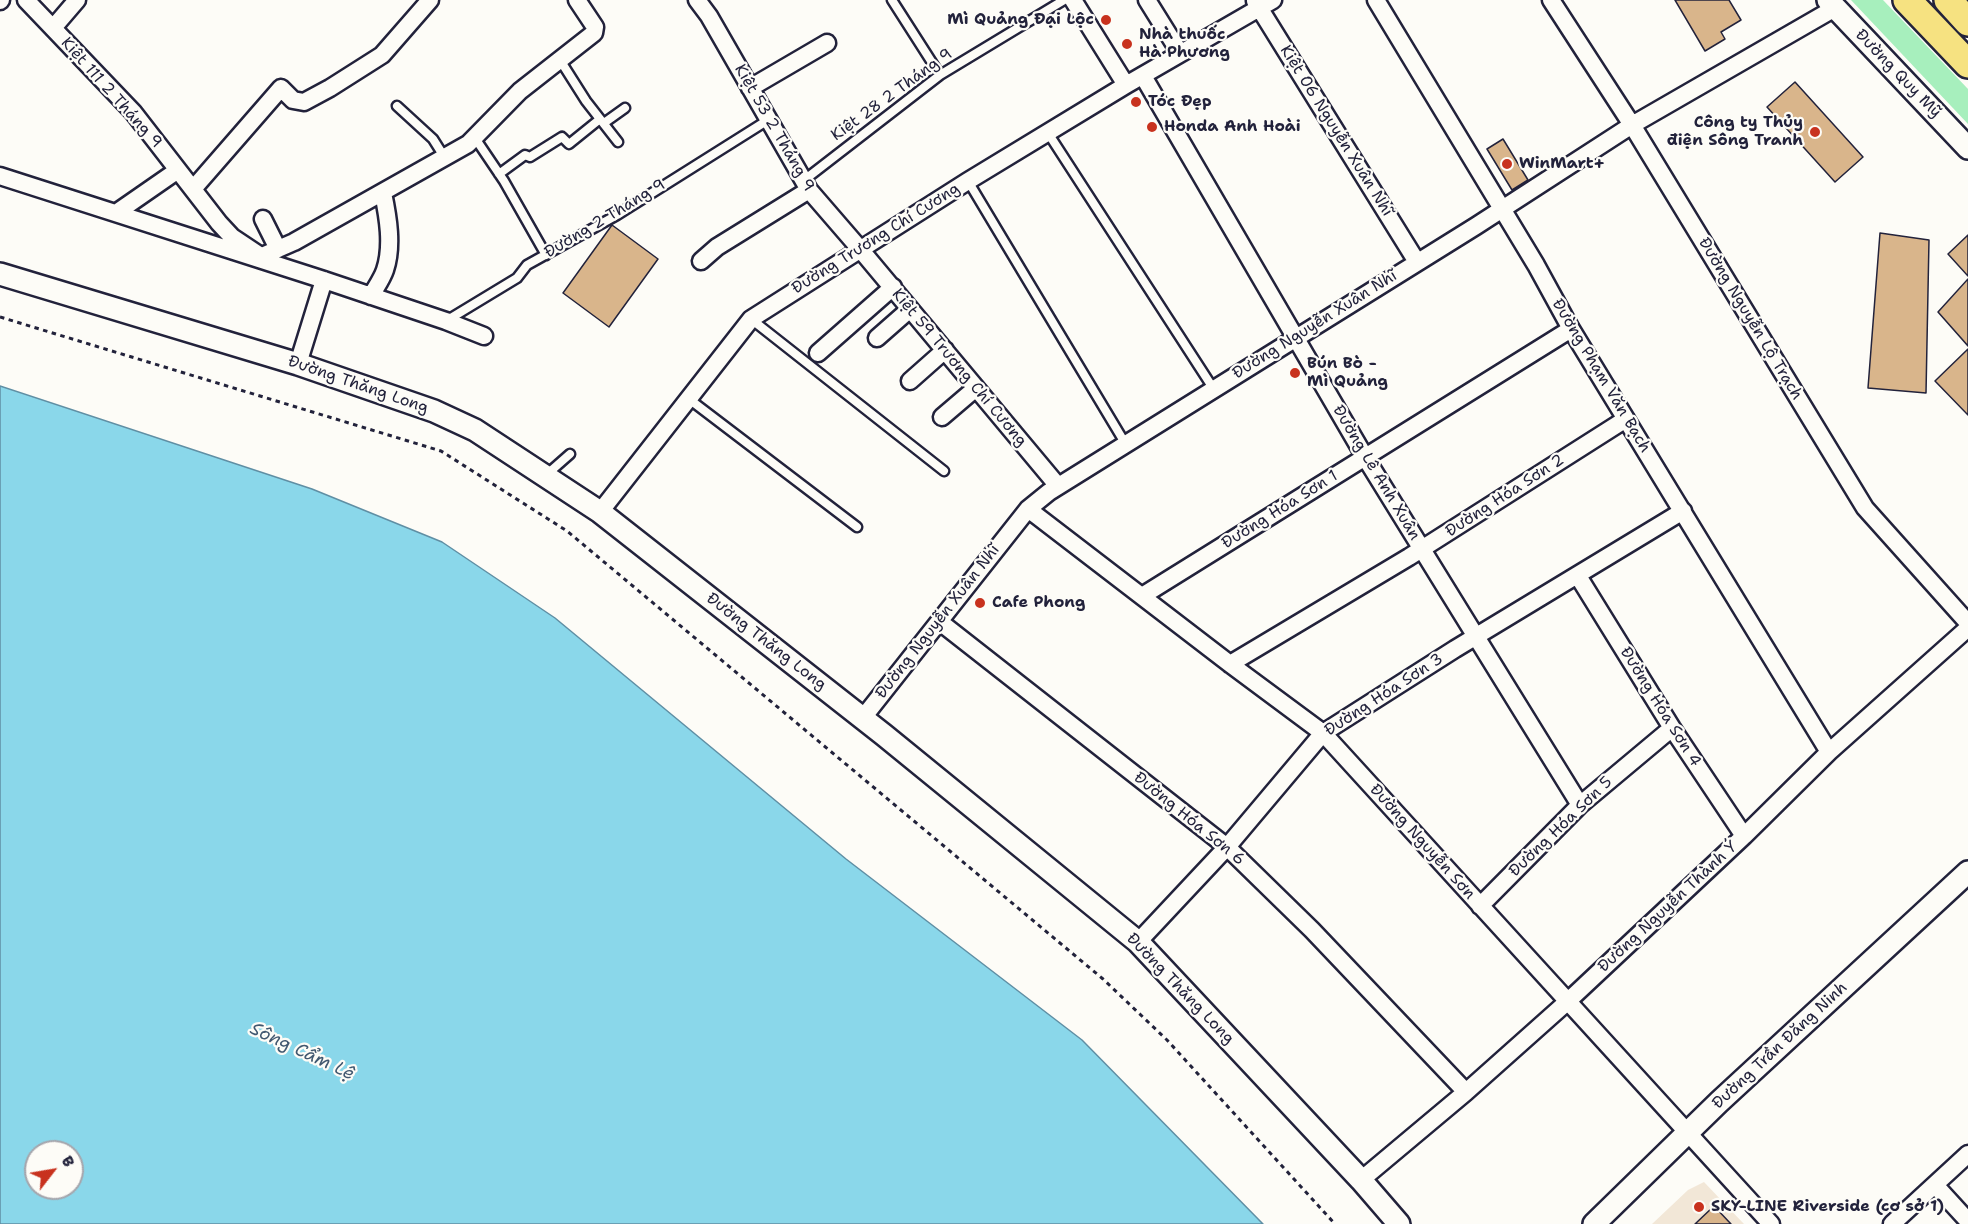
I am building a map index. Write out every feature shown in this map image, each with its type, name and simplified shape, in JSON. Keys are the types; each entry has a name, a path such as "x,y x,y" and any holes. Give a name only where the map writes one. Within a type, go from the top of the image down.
{"highway":[{"path":"1907,0 1968,64"},
{"path":"1947,0 1968,22"}],"street":[{"name":"Kiệt 111 2 Tháng 9","path":"26,0 133,112 232,237 270,257"},
{"path":"53,28 77,0"},
{"path":"193,189 281,88 293,100 304,102 330,87 382,55 430,0"},
{"name":"Kiệt 53 2 Tháng 9","path":"697,0 709,16 806,186 860,249"},
{"path":"1073,0 1126,85"},
{"path":"1147,0 1180,53"},
{"name":"Đường Phạm Văn Bạch","path":"1376,0 1571,329 1829,752"},
{"name":"Đường Nguyễn Lộ Trạch","path":"1551,0 1632,125 1865,508 1968,623"},
{"name":"Đường Trương Chí Cương","path":"600,512 751,320 968,181 1262,3"},
{"name":"Kiệt 06 Nguyễn Xuân Nhĩ","path":"1262,3 1417,262"},
{"name":"Đường Nguyễn Xuân Nhĩ","path":"862,719 1028,509 1058,486 1502,210 1632,125 1831,4"},
{"name":"Đường Quy Mỹ","path":"1831,4 1968,148"},
{"path":"270,257 445,158 475,138 507,103 594,33 595,27 581,6"},
{"path":"750,88 827,43"},
{"name":"Đường Lê Anh Xuân","path":"1143,76 1365,457 1580,805"},
{"path":"116,213 178,170"},
{"path":"0,176 116,213 270,257 324,280 484,336"},
{"path":"701,261 717,247 806,186"},
{"path":"371,296 385,272 388,257 389,234 383,193"},
{"path":"263,219 270,257"},
{"name":"Kiệt 59 Trương Chí Cương","path":"860,249 1058,486"},
{"name":"Đường Thăng Long","path":"0,274 298,364 434,411 460,422 600,512 862,719 1138,942 1361,1180 1399,1224"},
{"path":"298,364 324,280"},
{"path":"818,353 892,287"},
{"path":"876,338 910,309"},
{"name":"Đường Hóa Sơn 1","path":"1142,596 1571,329"},
{"path":"910,381 945,350"},
{"path":"942,417 976,388"},
{"name":"Đường Hóa Sơn 2","path":"1230,664 1422,549 1626,419"},
{"name":"Đường Nguyễn Sơn","path":"1028,509 1323,733 1772,1224"},
{"name":"Đường Hóa Sơn 3","path":"1138,942 1227,846 1323,733 1683,512"},
{"name":"Đường Hóa Sơn 4","path":"1578,576 1672,728 1744,836"},
{"name":"Đường Hóa Sơn 6","path":"940,622 1227,846 1312,930 1466,1092"},
{"name":"Đường Nguyễn Thành Ý","path":"1361,1180 1568,1002 1744,836 1829,752 1968,628"},
{"name":"Đường Hóa Sơn 5","path":"1480,906 1580,805 1672,728"},
{"name":"Đường Trần Đăng Ninh","path":"1594,1224 1688,1132 1968,872"},
{"path":"1892,1224 1968,1154"},
{"path":"1935,1185 1968,1221"}],"lane":[{"path":"892,0 940,75"},
{"name":"Kiệt 28 2 Tháng 9","path":"806,186 940,75 1064,0"},
{"path":"560,60 586,101 618,142"},
{"path":"397,106 433,140 445,158"},
{"path":"499,174 525,155 530,157 562,136 569,144 625,108"},
{"name":"Đường 2 Tháng 9","path":"446,321 517,278 527,265 617,215 768,120"},
{"path":"1048,133 1213,388"},
{"path":"475,138 499,174 546,255"},
{"path":"968,181 1125,443"},
{"path":"751,320 944,471"},
{"path":"689,399 857,527"},
{"path":"545,476 570,454"}],"path":[{"path":"0,317 441,451 567,531 1103,979 1167,1040 1335,1224"}],"shaded area":[{"name":"SKY-LINE Riverside (cơ sở 1)","path":"1704,1182 1744,1224 1652,1224 1688,1190"}],"green space":[{"path":"1851,0 1883,0 1968,89 1968,124"}],"water":[{"name":"Sông Cẩm Lệ","path":"0,386 312,489 442,542 555,618 846,859 1082,1040 1263,1224 0,1224"}],"building":[{"path":"1675,0 1729,0 1741,20 1721,32 1725,39 1705,51"},
{"name":"Công ty Thủy điện Sông Tranh","path":"1795,82 1863,157 1835,182 1767,107"},
{"name":"WinMart+","path":"1503,139 1528,180 1512,190 1487,149"},
{"path":"612,225 658,259 609,327 563,293"},
{"path":"1880,233 1929,240 1926,393 1868,388"},
{"path":"1968,235 1968,276 1948,254"},
{"path":"1968,279 1968,346 1938,312"},
{"path":"1968,349 1968,415 1935,381"},
{"path":"1714,1206 1731,1224 1695,1224"}],"place":[{"name":"Mì Quảng Đại Lộc","path":"1106,20"},
{"name":"Nhà thuốc Hà Phương","path":"1127,44"},
{"name":"Tóc Đẹp","path":"1136,102"},
{"name":"Honda Anh Hoài","path":"1152,127"},
{"name":"Công ty Thủy điện Sông Tranh","path":"1815,132"},
{"name":"WinMart+","path":"1507,164"},
{"name":"Bún Bò - Mì Quảng","path":"1295,373"},
{"name":"Cafe Phong","path":"980,603"},
{"name":"SKY-LINE Riverside (cơ sở 1)","path":"1699,1207"}]}
